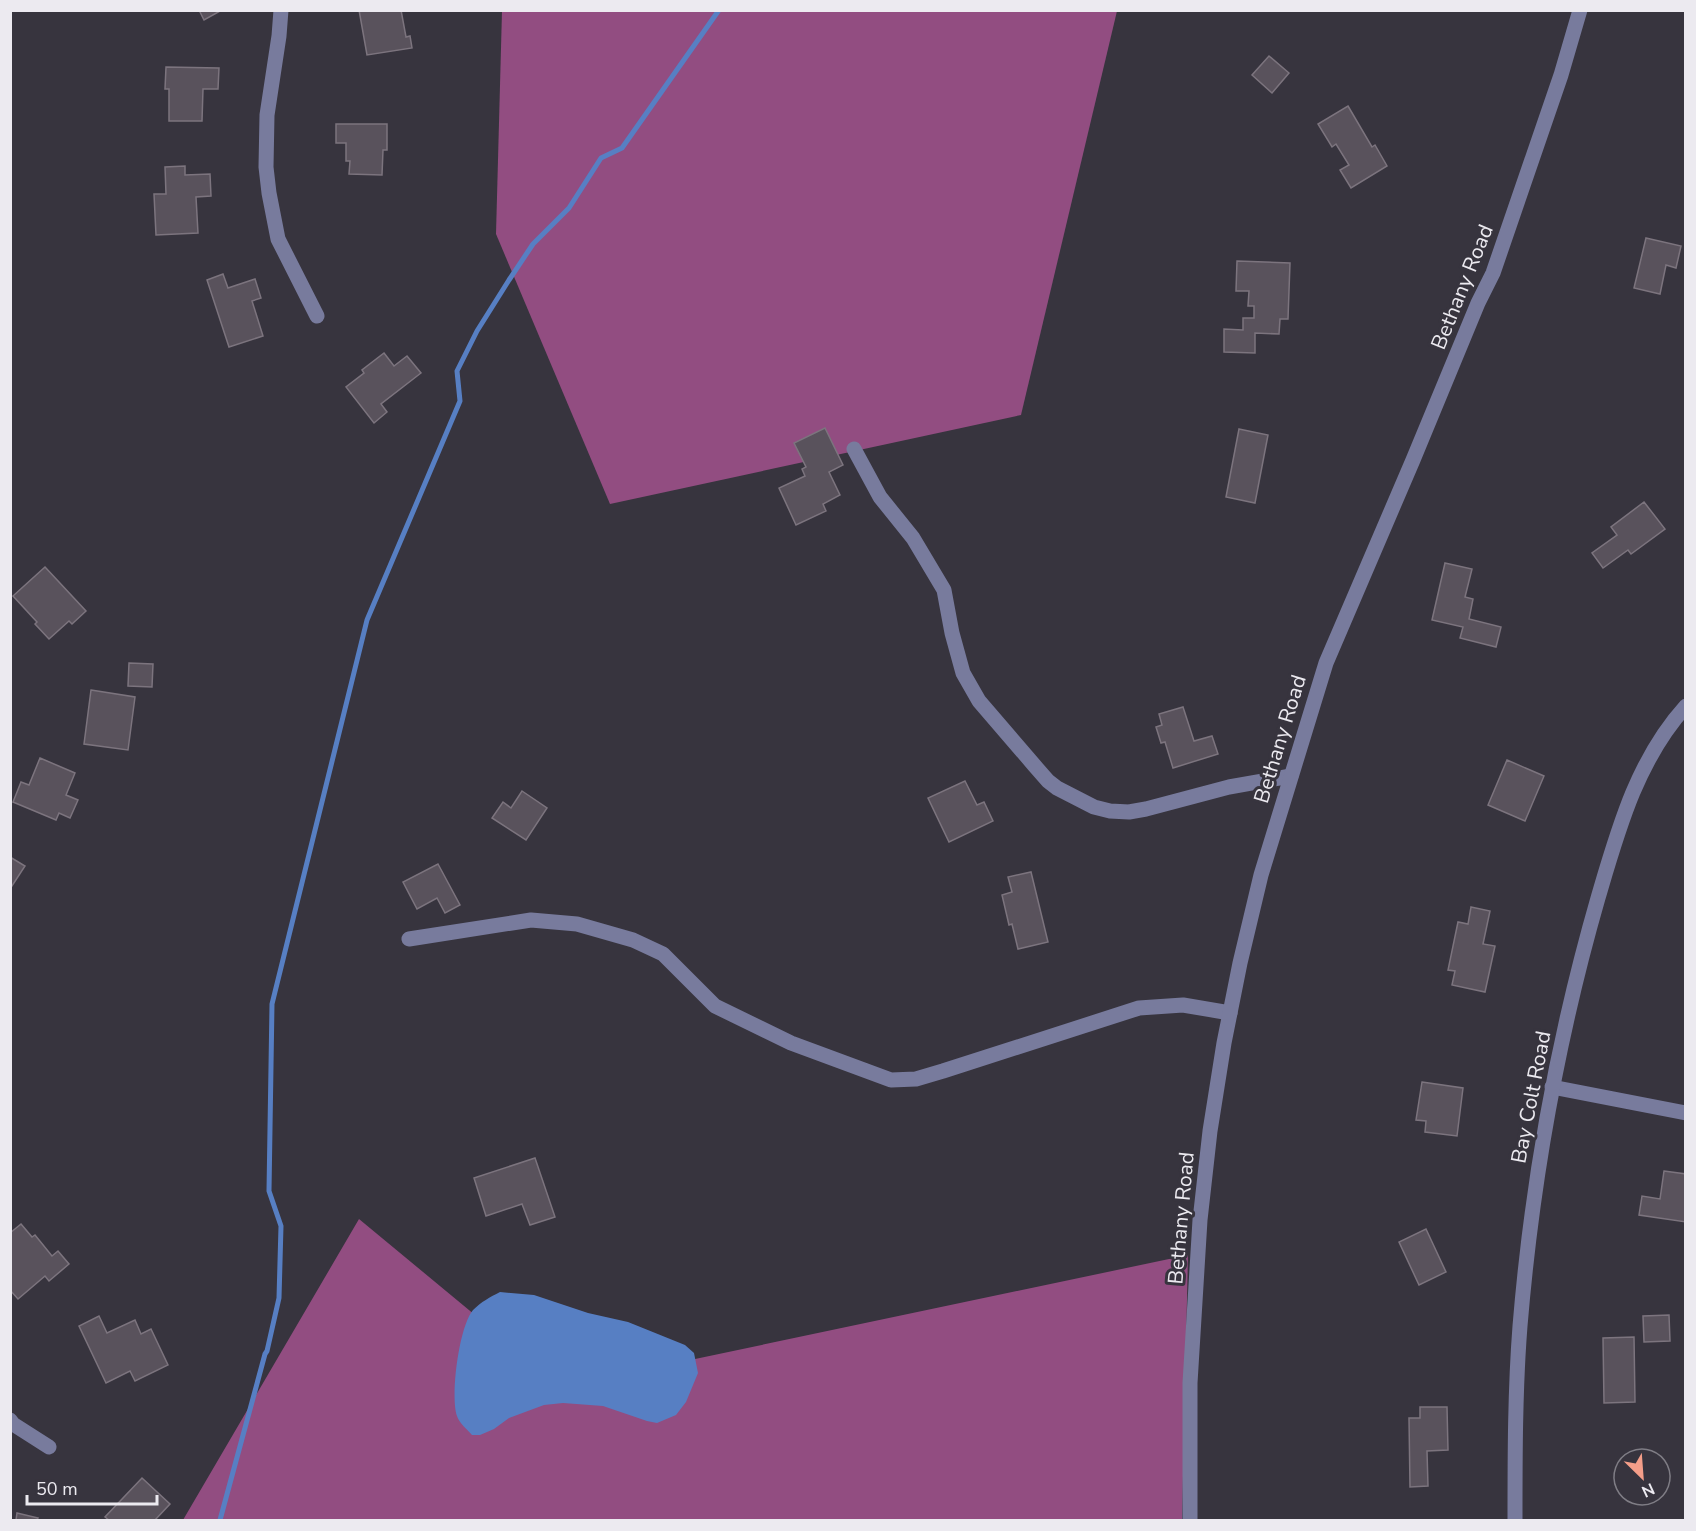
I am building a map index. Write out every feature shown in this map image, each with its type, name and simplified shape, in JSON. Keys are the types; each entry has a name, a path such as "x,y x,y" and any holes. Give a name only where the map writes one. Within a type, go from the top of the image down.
{"street":[{"path":"281,10 267,115 266,167 278,239 317,316"},
{"name":"Bethany Road","path":"1190,1521 1190,1383 1200,1220 1210,1131 1230,1013 1261,875 1326,663 1478,303 1493,273 1561,75 1580,10"},
{"path":"854,449 880,497 913,538 944,590 963,673 979,701 1048,781 1057,788 1094,807 1110,812 1129,812 1229,787 1291,776"},
{"name":"Bay Colt Road","path":"1515,1521 1515,1448 1520,1326 1533,1205 1552,1087 1587,934 1619,824 1632,790 1651,753 1686,706"},
{"path":"409,939 531,920 577,924 633,940 663,954 714,1006 790,1043 891,1080 916,1079 1139,1008 1183,1005 1230,1013"},
{"path":"1552,1087 1686,1113"},
{"path":"10,1420 49,1447"}],"shaded area":[{"path":"502,11 1117,11 1021,415 610,504 496,234"},
{"path":"359,1219 562,1387 1188,1255 1182,1520 183,1520"}],"water":[{"path":"500,1292 534,1295 588,1313 628,1322 685,1345 694,1353 698,1373 686,1402 676,1415 657,1423 603,1406 563,1403 544,1405 509,1418 494,1429 480,1435 472,1435 459,1421 455,1407 455,1378 460,1346 468,1318 473,1310"}],"building":[{"path":"199,10 222,10 204,20"},
{"path":"359,10 401,10 406,37 410,36 412,48 367,55"},
{"path":"1269,56 1289,73 1272,93 1252,75"},
{"path":"166,67 219,68 218,89 203,89 202,121 169,121 169,89 165,89"},
{"path":"1348,106 1372,147 1375,145 1387,166 1351,188 1340,170 1349,165 1336,144 1332,147 1318,124"},
{"path":"336,124 387,124 387,150 383,150 382,175 349,174 350,161 346,161 346,143 336,143"},
{"path":"185,166 185,175 210,174 211,196 196,197 198,233 156,235 154,194 166,194 165,167"},
{"path":"1646,238 1681,246 1676,268 1666,265 1660,294 1634,288"},
{"path":"1237,261 1290,263 1288,319 1280,319 1279,334 1255,333 1255,353 1224,352 1224,329 1243,330 1243,318 1254,318 1254,306 1248,306 1249,291 1236,291"},
{"path":"223,274 228,288 255,279 261,298 252,301 263,336 229,347 207,280"},
{"path":"384,353 394,366 407,356 421,373 381,404 387,412 374,423 346,387 364,373 362,370"},
{"path":"825,428 843,465 829,472 840,495 823,504 826,511 796,525 779,488 805,476 802,469 806,467 794,443"},
{"path":"1239,429 1268,435 1255,503 1226,497"},
{"path":"1644,502 1665,529 1631,554 1628,550 1603,568 1592,553 1617,535 1611,527"},
{"path":"1445,563 1472,569 1465,597 1473,599 1469,619 1501,627 1496,647 1460,638 1463,627 1432,620"},
{"path":"45,567 86,611 72,624 69,621 49,639 13,596"},
{"path":"129,663 153,664 152,687 128,686"},
{"path":"91,690 135,697 128,750 84,744"},
{"path":"1183,707 1194,741 1212,736 1218,754 1173,768 1165,742 1161,743 1156,727 1162,725 1159,714"},
{"path":"40,758 75,773 66,795 78,800 70,818 59,813 56,820 13,802 21,782 29,785"},
{"path":"1507,760 1544,776 1525,821 1488,805"},
{"path":"965,781 977,805 984,802 993,821 949,842 928,798"},
{"path":"522,791 547,808 526,840 492,818 503,802 511,808"},
{"path":"10,857 25,866 10,889"},
{"path":"438,864 460,905 445,913 437,898 417,909 403,882"},
{"path":"1031,872 1048,942 1018,949 1012,924 1009,925 1002,895 1012,892 1008,877"},
{"path":"1471,907 1490,911 1483,944 1495,946 1485,992 1452,985 1455,971 1448,970 1458,922 1468,924"},
{"path":"1422,1082 1463,1088 1457,1136 1425,1132 1426,1121 1416,1120"},
{"path":"535,1158 555,1217 530,1225 522,1204 486,1216 474,1178"},
{"path":"1664,1171 1686,1174 1686,1222 1639,1215 1642,1196 1660,1199"},
{"path":"21,1224 32,1237 35,1235 52,1256 58,1251 69,1264 49,1281 45,1276 18,1299 10,1290 10,1233"},
{"path":"1426,1229 1446,1272 1419,1285 1399,1242"},
{"path":"1669,1315 1670,1341 1644,1342 1643,1316"},
{"path":"99,1316 107,1333 135,1320 141,1334 151,1329 168,1365 135,1381 130,1371 106,1383 79,1326"},
{"path":"1634,1337 1635,1402 1604,1403 1603,1338"},
{"path":"1420,1407 1447,1407 1448,1450 1427,1451 1428,1486 1410,1487 1409,1418 1420,1418"},
{"path":"142,1478 170,1504 155,1520 109,1520 105,1517"},
{"path":"17,1513 38,1518 37,1520 16,1520"}],"waterway":[{"path":"220,1520 267,1351 279,1298 281,1226 269,1191 272,1004 367,620 460,401 457,371 477,331 533,244 569,208 601,158 622,148 719,10"}]}
